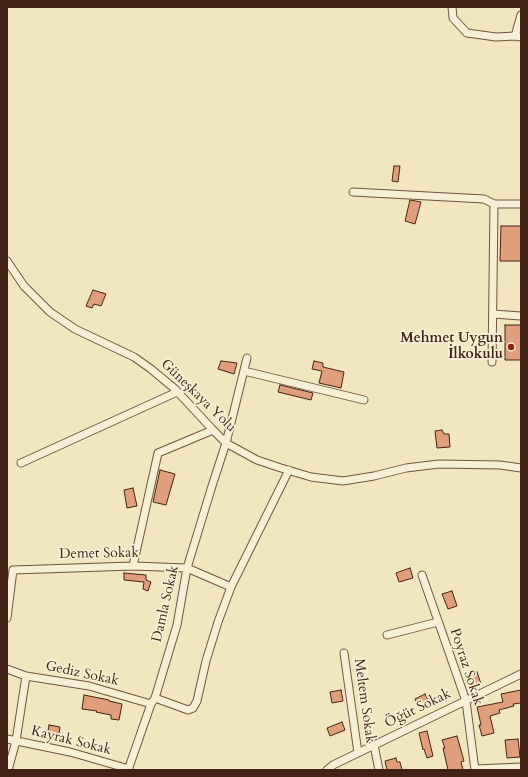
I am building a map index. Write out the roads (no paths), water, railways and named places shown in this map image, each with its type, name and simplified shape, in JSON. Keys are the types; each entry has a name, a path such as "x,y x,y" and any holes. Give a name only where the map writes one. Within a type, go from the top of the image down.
{"street":[{"path":"452,7 453,18 467,33 496,37 518,36 521,15"},
{"path":"353,192 484,199 494,204 521,204"},
{"path":"492,362 494,204"},
{"name":"Güneşkaya Yolu","path":"7,261 24,286 50,312 75,328 134,357 151,369 177,392 226,443 257,460 311,477 342,480 374,476 406,468 439,464 500,465 521,468"},
{"path":"493,314 521,316"},
{"name":"Damla Sokak","path":"128,769 153,701 177,625 187,568 226,443 247,358"},
{"path":"244,371 364,400"},
{"path":"21,463 177,392"},
{"path":"133,566 158,452 213,430"},
{"path":"231,587 289,470"},
{"name":"Demet Sokak","path":"7,618 13,570 133,566 187,568 231,587"},
{"name":"Poyraz Sokak","path":"422,575 466,701 475,769"},
{"name":"Gediz Sokak","path":"7,669 26,676 89,686 188,710 193,708 198,701 206,661 231,587"},
{"path":"387,635 438,622"},
{"name":"Meltem Sokak","path":"344,653 358,753"},
{"name":"Öğüt Sokak","path":"327,770 332,765 521,674"},
{"path":"8,770 16,741 26,676"},
{"name":"Kayrak Sokak","path":"7,739 70,752 128,769"},
{"name":"Meltem Sokak","path":"374,745 379,770"},
{"path":"475,769 521,767"}],"place":[{"name":"Mehmet Uygun İlkokulu","path":"511,347"}]}
